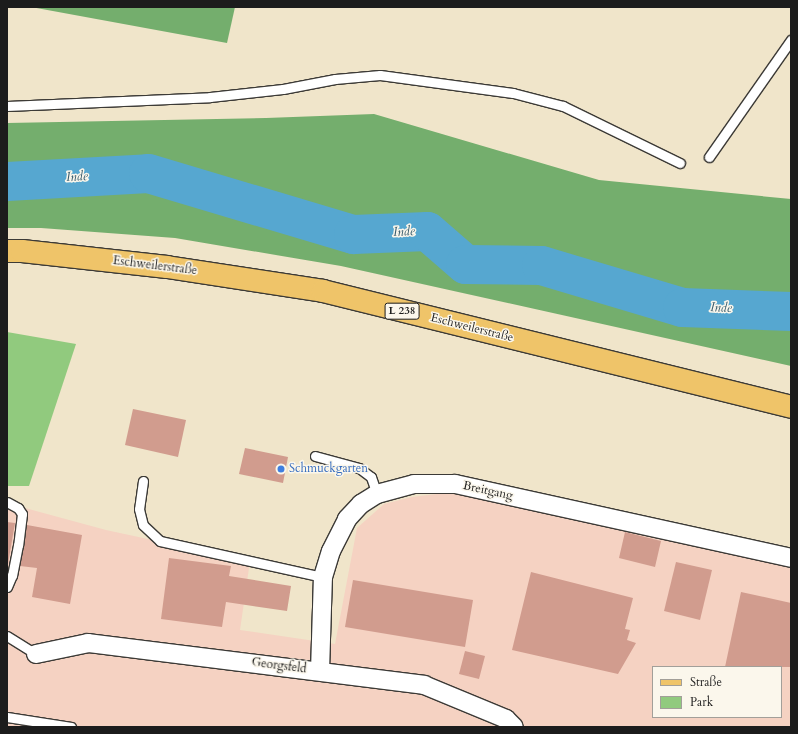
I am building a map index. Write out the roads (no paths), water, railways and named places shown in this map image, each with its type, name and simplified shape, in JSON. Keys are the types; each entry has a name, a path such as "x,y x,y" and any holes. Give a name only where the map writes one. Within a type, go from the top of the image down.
{"main road":[{"name":"Eschweilerstraße","path":"7,252 22,251 167,267 323,291 791,407"}],"street":[{"name":"Breitgang","path":"320,671 323,577 331,551 347,519 361,504 377,494 414,484 455,484 791,558"},
{"name":"Georgsfeld","path":"36,654 88,643 424,685 506,719 514,727"}],"lane":[{"path":"709,157 791,40"},
{"path":"7,106 210,98 282,89 335,79 380,75 513,93 563,106 680,163"},
{"path":"315,456 359,468 372,477 377,494"},
{"path":"142,481 139,509 143,525 160,541 323,577"},
{"path":"7,502 18,508 22,514 12,575 7,587"},
{"path":"7,636 36,654"},
{"path":"7,717 71,727"}],"waterway":[{"name":"Inde","path":"7,181 148,173 353,234 427,231 465,264 541,265 682,307 791,311"}],"place":[{"name":"Schmuckgarten","path":"281,469"}]}
